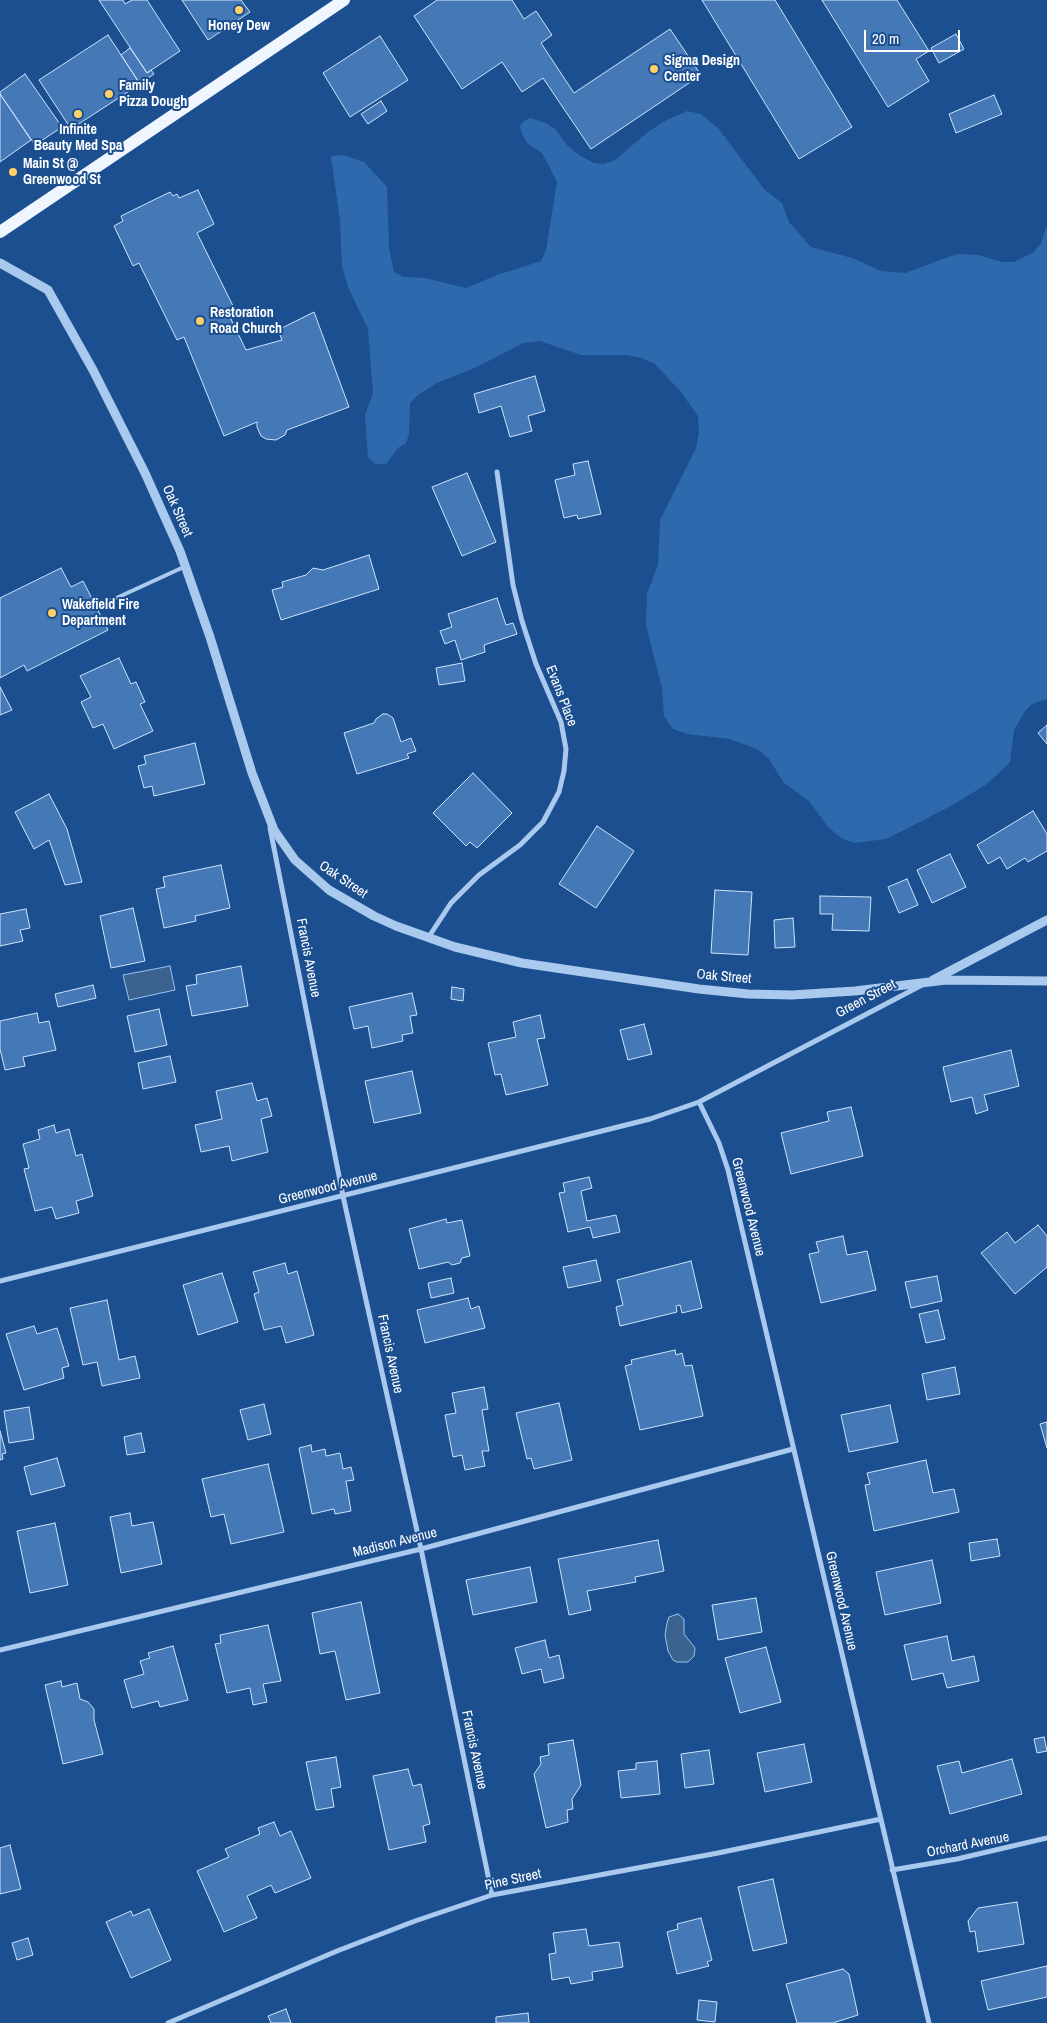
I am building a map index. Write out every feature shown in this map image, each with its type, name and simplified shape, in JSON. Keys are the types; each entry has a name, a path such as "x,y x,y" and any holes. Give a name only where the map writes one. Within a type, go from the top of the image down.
{"main road":[{"path":"0,232 344,0"}],"street":[{"name":"Oak Street","path":"0,263 39,284 52,295 93,370 141,465 186,566 238,732 268,818 295,860 330,890 374,916 428,938 522,963 672,986 748,994 818,994 928,982 978,980 1047,981"},
{"name":"Evans Place","path":"428,938 451,903 479,875 520,845 543,822 559,792 564,771 565,739 561,722 536,664 522,622 513,585 497,472"},
{"name":"Francis Avenue","path":"268,818 343,1196 421,1549 492,1895"},
{"name":"Green Street","path":"699,1102 1047,920"},
{"name":"Greenwood Avenue","path":"0,1281 650,1119 699,1102 719,1143 728,1170 929,2023"},
{"name":"Madison Avenue","path":"0,1650 421,1549 793,1449"},
{"name":"Pine Street","path":"168,2023 337,1951 415,1921 492,1895 718,1853 881,1819"},
{"name":"Orchard Avenue","path":"892,1870 957,1859 1047,1838"}],"lane":[{"path":"99,606 186,566"}],"shaded area":[{"path":"687,111 701,114 718,128 764,189 782,203 789,222 811,247 852,258 881,271 905,273 957,254 978,255 1002,262 1014,262 1034,252 1041,243 1047,225 1047,699 1032,704 1025,711 1014,730 1010,762 987,784 951,806 886,839 854,843 841,838 828,827 809,801 784,783 769,759 757,749 730,739 687,734 673,729 664,716 662,688 646,625 647,594 658,565 660,520 696,448 699,432 698,416 680,391 655,364 641,358 625,355 581,355 540,341 523,343 477,367 437,383 418,395 410,403 409,434 406,443 398,448 386,464 375,464 368,457 365,415 373,394 368,329 348,287 342,266 340,221 331,156 343,155 364,162 387,187 389,248 394,272 403,277 425,278 466,288 497,275 541,261 546,250 557,182 542,153 527,143 521,132 520,126 523,122 530,118 546,123 556,130 567,145 579,155 594,163 604,164 615,160 649,131"},
{"path":"170,966 175,990 129,1000 123,975"},
{"path":"678,1614 684,1619 684,1634 695,1648 694,1656 688,1662 673,1660 668,1651 665,1635 667,1623 669,1617"}],"building":[{"path":"99,0 123,0 125,4 132,0 147,0 180,51 147,73"},
{"path":"182,0 241,0 250,12 208,40"},
{"name":"Sigma Design Center","path":"437,0 512,0 524,19 536,11 552,35 541,43 574,93 670,29 701,75 591,149 543,78 522,92 502,62 462,89 414,16"},
{"path":"702,0 775,0 852,127 799,159"},
{"path":"822,0 897,0 929,51 916,59 929,81 888,107"},
{"path":"956,34 964,49 939,63 931,48"},
{"path":"108,35 140,84 71,129 39,80"},
{"path":"380,36 408,80 350,117 323,73"},
{"path":"130,48 147,73 151,70 154,74 140,84 121,55"},
{"path":"25,74 62,127 35,145 0,94 0,92"},
{"path":"0,94 31,140 0,162"},
{"path":"994,95 1002,114 956,133 949,114"},
{"path":"381,101 387,111 368,124 361,114"},
{"name":"Restoration Road Church","path":"198,190 214,224 197,233 235,310 228,313 246,350 282,340 278,330 314,312 349,407 287,430 285,435 276,440 266,439 261,436 257,422 224,436 184,337 177,340 139,263 133,266 114,226 123,221 121,216 170,192 173,196 177,194 179,198"},
{"path":"535,376 545,411 528,416 532,431 510,437 501,406 479,413 474,394"},
{"path":"588,461 601,514 578,519 577,515 564,518 555,480 575,475 573,464"},
{"path":"467,473 496,542 462,556 432,487"},
{"path":"369,555 379,589 281,620 272,590 283,587 282,582 306,575 313,568 323,570"},
{"path":"61,568 71,587 83,581 108,630 27,671 24,665 0,678 0,598"},
{"path":"497,598 506,625 513,623 517,634 484,645 485,652 461,660 455,640 445,644 440,631 452,627 448,614"},
{"path":"119,658 131,684 136,682 145,702 140,704 153,731 114,749 103,724 93,728 81,702 91,697 80,676"},
{"path":"462,663 465,681 439,685 436,668"},
{"path":"0,687 12,710 0,715"},
{"path":"383,714 393,718 401,742 411,738 416,751 407,754 409,758 357,774 344,733 374,723"},
{"path":"1047,725 1047,744 1038,733"},
{"path":"195,743 205,784 154,796 152,786 144,788 138,766 146,764 144,756"},
{"path":"473,773 512,813 477,848 470,842 466,846 433,813"},
{"path":"49,794 67,829 82,882 65,885 49,840 34,849 15,812"},
{"path":"1033,811 1047,834 1047,851 1028,862 1025,858 1007,869 1000,857 988,864 977,845"},
{"path":"597,826 634,851 596,908 559,884"},
{"path":"950,854 966,887 932,903 917,870"},
{"path":"221,865 230,908 195,916 196,921 164,928 156,889 165,887 163,877"},
{"path":"907,879 918,905 899,913 888,887"},
{"path":"715,890 752,892 748,955 711,953"},
{"path":"820,896 871,897 869,931 832,930 833,914 820,914"},
{"path":"133,908 145,961 111,968 100,916"},
{"path":"26,909 30,928 20,930 23,941 0,946 0,914"},
{"path":"793,918 795,947 775,948 774,920"},
{"path":"241,966 248,1006 192,1016 186,986 197,984 196,975"},
{"path":"93,985 96,998 58,1007 55,994"},
{"path":"452,987 464,989 463,1001 451,999"},
{"path":"412,993 417,1015 410,1016 413,1033 402,1035 403,1041 372,1048 368,1026 354,1029 349,1007"},
{"path":"159,1009 167,1045 135,1052 127,1016"},
{"path":"37,1013 39,1023 49,1021 56,1050 23,1057 25,1066 5,1070 0,1049 0,1021"},
{"path":"540,1015 545,1038 537,1039 548,1085 506,1095 501,1074 495,1075 488,1043 516,1037 513,1022"},
{"path":"644,1024 652,1054 628,1060 620,1030"},
{"path":"1011,1050 1019,1086 984,1095 988,1110 976,1114 972,1097 951,1102 943,1067"},
{"path":"170,1056 176,1082 143,1089 138,1063"},
{"path":"412,1071 421,1113 374,1123 365,1081"},
{"path":"252,1083 257,1101 267,1098 272,1116 261,1119 268,1152 232,1161 229,1146 201,1152 195,1125 222,1119 216,1091"},
{"path":"851,1107 863,1156 791,1174 781,1133 829,1121 827,1112"},
{"path":"54,1125 56,1133 69,1129 76,1156 82,1154 93,1196 76,1201 79,1213 56,1219 52,1207 35,1211 24,1169 29,1168 23,1144 40,1139 38,1130"},
{"path":"589,1177 592,1188 581,1191 587,1221 616,1215 620,1232 593,1238 590,1227 568,1232 559,1193 565,1192 563,1183"},
{"path":"446,1219 447,1223 462,1220 470,1256 462,1258 460,1263 452,1265 448,1262 419,1269 409,1229"},
{"path":"1038,1225 1047,1236 1047,1267 1015,1294 981,1253 1007,1232 1015,1243"},
{"path":"843,1236 847,1255 867,1251 876,1290 821,1303 809,1254 819,1252 816,1242"},
{"path":"596,1260 601,1281 568,1288 563,1267"},
{"path":"691,1261 702,1308 682,1313 680,1305 676,1306 677,1312 620,1326 616,1307 623,1305 617,1280"},
{"path":"285,1263 288,1274 297,1271 314,1335 286,1343 281,1326 264,1330 254,1294 259,1292 253,1272"},
{"path":"222,1273 238,1322 198,1335 183,1285"},
{"path":"937,1276 942,1301 911,1308 905,1282"},
{"path":"451,1278 454,1293 431,1298 428,1283"},
{"path":"468,1298 471,1309 479,1306 485,1328 425,1343 417,1310"},
{"path":"107,1300 119,1360 135,1356 140,1378 102,1386 97,1362 83,1365 70,1308"},
{"path":"938,1310 945,1339 926,1343 919,1314"},
{"path":"34,1326 37,1334 57,1328 69,1366 62,1368 64,1378 24,1390 6,1334"},
{"path":"675,1350 676,1355 682,1353 685,1366 692,1365 703,1416 640,1430 625,1366 632,1364 631,1360"},
{"path":"955,1367 960,1394 927,1400 922,1374"},
{"path":"484,1387 488,1409 482,1410 489,1451 482,1451 485,1466 465,1470 462,1455 453,1457 445,1415 456,1413 452,1393"},
{"path":"559,1403 572,1460 534,1469 531,1458 527,1459 516,1413"},
{"path":"264,1404 271,1434 248,1440 240,1410"},
{"path":"890,1405 898,1442 849,1452 841,1415"},
{"path":"29,1407 34,1439 9,1443 4,1411"},
{"path":"1047,1422 1047,1448 1040,1424"},
{"path":"0,1431 6,1453 2,1454 3,1459 0,1460"},
{"path":"141,1433 145,1452 127,1455 124,1437"},
{"path":"311,1445 312,1452 325,1449 326,1456 340,1453 343,1469 351,1467 354,1480 346,1481 351,1511 335,1514 334,1509 312,1514 299,1448"},
{"path":"57,1458 65,1486 31,1495 24,1467"},
{"path":"926,1460 933,1493 954,1489 959,1512 874,1531 865,1485 870,1484 867,1473"},
{"path":"268,1464 284,1532 231,1544 224,1514 211,1517 202,1479"},
{"path":"130,1513 132,1526 153,1522 162,1564 121,1573 110,1517"},
{"path":"55,1523 68,1585 30,1593 17,1531"},
{"path":"997,1539 1000,1556 971,1561 969,1543"},
{"path":"658,1540 664,1571 635,1577 636,1582 587,1591 591,1610 569,1615 558,1559"},
{"path":"932,1560 941,1603 885,1615 876,1572"},
{"path":"530,1567 537,1602 473,1615 466,1580"},
{"path":"756,1598 762,1632 718,1640 712,1605"},
{"path":"361,1602 380,1693 346,1700 335,1651 320,1654 312,1613"},
{"path":"268,1625 281,1681 263,1684 267,1702 253,1705 250,1688 227,1693 215,1644 221,1643 220,1635"},
{"path":"947,1636 952,1661 974,1656 979,1681 947,1688 943,1673 912,1680 904,1645"},
{"path":"545,1640 549,1658 559,1655 564,1678 544,1683 541,1669 522,1674 515,1648"},
{"path":"173,1646 188,1700 160,1707 158,1701 132,1708 124,1680 144,1674 140,1661 150,1658 148,1653"},
{"path":"766,1647 781,1702 740,1713 725,1658"},
{"path":"61,1681 62,1687 77,1683 80,1699 88,1702 94,1709 94,1720 103,1754 63,1764 45,1685"},
{"path":"1044,1737 1047,1751 1037,1753 1034,1739"},
{"path":"573,1740 581,1785 572,1799 573,1809 567,1810 568,1822 546,1828 534,1774 541,1764 540,1757 549,1755 548,1744"},
{"path":"804,1744 812,1782 765,1792 757,1753"},
{"path":"709,1750 714,1784 685,1788 681,1754"},
{"path":"336,1757 341,1787 331,1789 334,1807 316,1810 306,1762"},
{"path":"1012,1759 1022,1794 950,1814 937,1766 959,1761 962,1773"},
{"path":"657,1761 660,1794 621,1798 618,1771 636,1769 636,1763"},
{"path":"408,1769 413,1786 421,1784 430,1824 423,1826 426,1842 389,1850 373,1776"},
{"path":"274,1822 280,1836 291,1831 311,1878 275,1893 271,1885 247,1896 257,1918 224,1932 197,1871 229,1857 225,1849 260,1834 258,1828"},
{"path":"10,1845 21,1889 0,1894 0,1848"},
{"path":"773,1879 787,1943 753,1951 738,1887"},
{"path":"1017,1902 1024,1944 978,1952 975,1931 970,1932 968,1921 978,1908"},
{"path":"149,1909 171,1960 131,1978 106,1922 131,1911 133,1916"},
{"path":"701,1918 712,1960 707,1962 709,1966 677,1974 667,1932 678,1929 677,1924"},
{"path":"586,1929 589,1946 619,1942 623,1967 592,1972 593,1980 571,1984 569,1977 552,1980 549,1954 556,1953 553,1933"},
{"path":"28,1938 33,1955 17,1960 12,1943"},
{"path":"1047,1966 1047,1997 988,2010 981,1981"},
{"path":"843,1969 849,1974 858,2015 833,2023 797,2023 786,1984"},
{"path":"699,2000 717,2002 715,2022 697,2020"},
{"path":"286,2009 291,2023 271,2023 268,2016"},
{"path":"528,2013 529,2023 496,2023 496,2017"}],"place":[{"name":"Honey Dew","path":"239,10"},
{"name":"Sigma Design Center","path":"654,69"},
{"name":"Family Pizza Dough","path":"109,94"},
{"name":"Infinite Beauty Med Spa","path":"78,114"},
{"name":"Main St @ Greenwood St","path":"13,172"},
{"name":"Restoration Road Church","path":"200,321"},
{"name":"Wakefield Fire Department","path":"52,613"}]}
